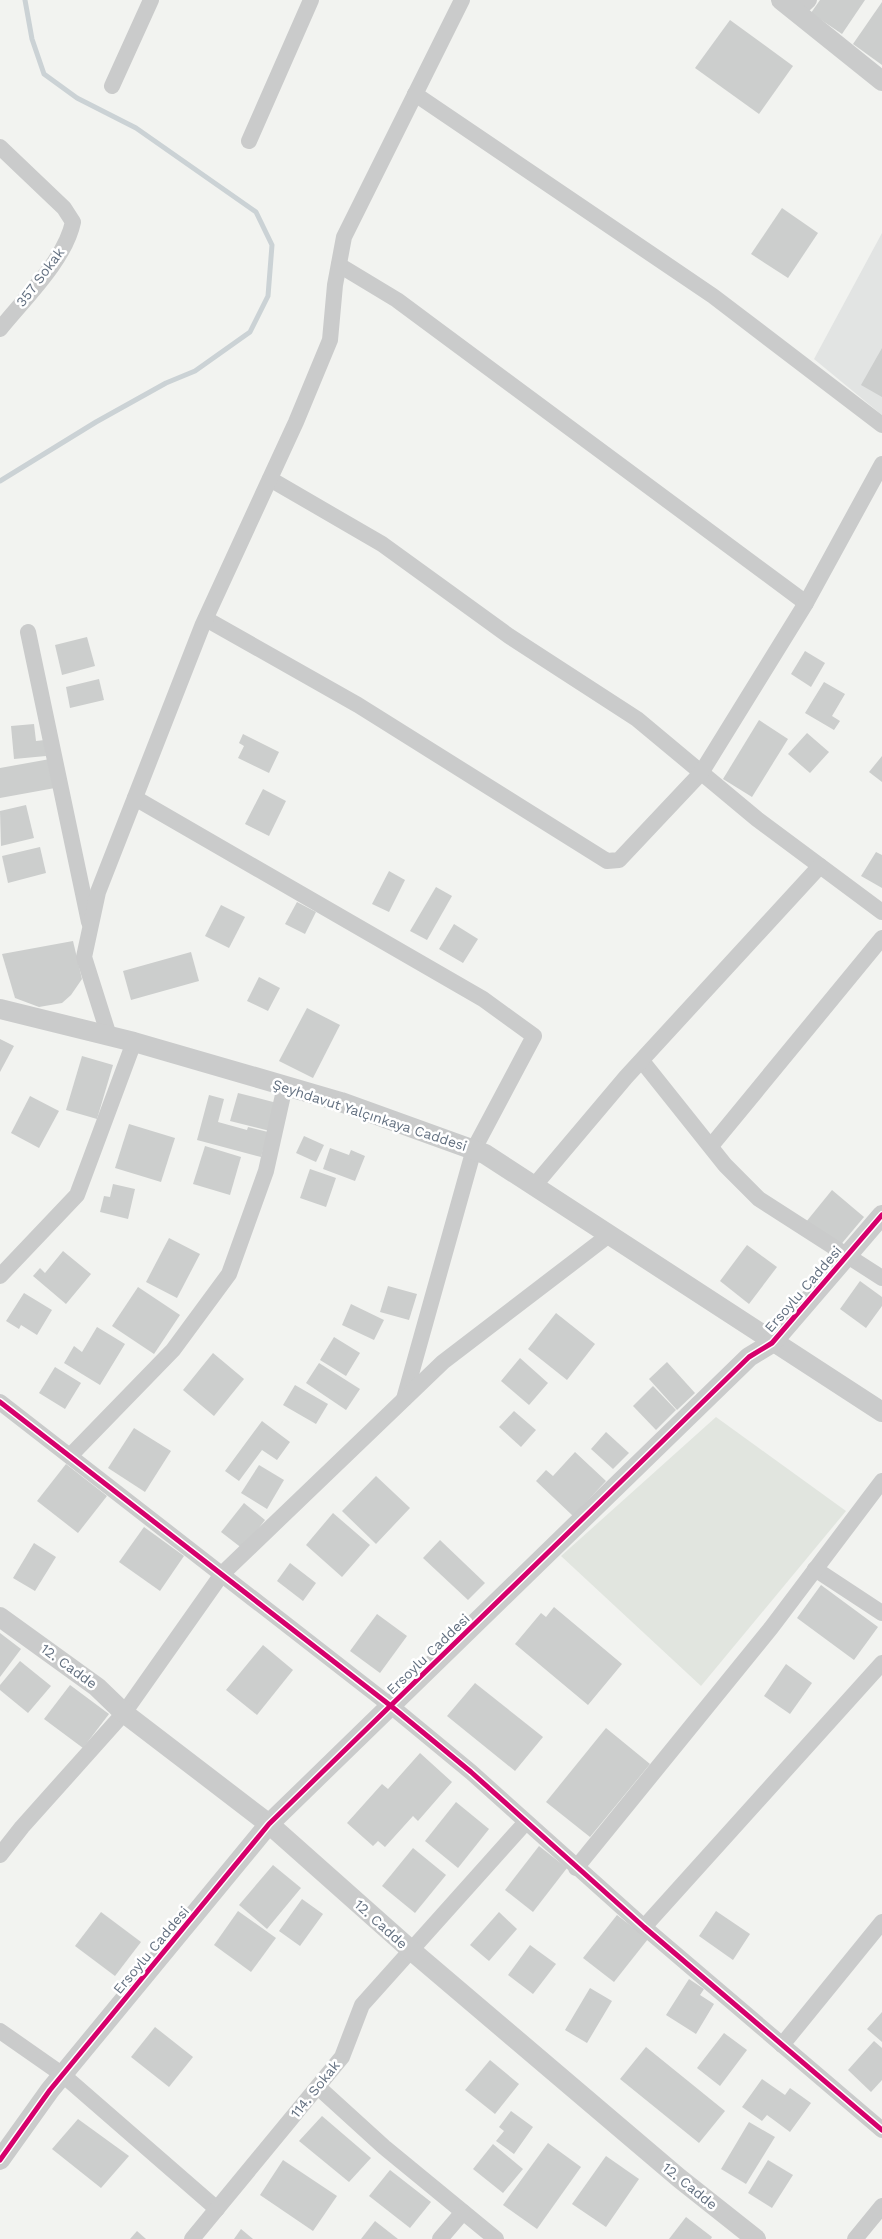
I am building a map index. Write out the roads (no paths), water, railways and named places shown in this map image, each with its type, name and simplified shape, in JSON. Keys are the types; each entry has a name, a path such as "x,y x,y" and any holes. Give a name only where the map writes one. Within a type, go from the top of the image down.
{"street":[{"path":"112,86 152,0"},
{"path":"249,141 310,0"},
{"path":"109,1036 84,957 98,892 206,619 270,479 330,340 344,237 462,0"},
{"path":"795,4 882,81"},
{"path":"415,94 712,296 882,425"},
{"name":"357 Sokak","path":"0,147 64,208 73,222 69,238 54,261 0,329"},
{"path":"339,265 397,300 806,603"},
{"path":"206,619 358,705 608,861 619,860 702,773 806,603 882,464"},
{"path":"270,479 382,544 509,636 637,719 757,819 882,912"},
{"path":"28,632 90,929"},
{"path":"135,798 482,999 534,1036 474,1149 404,1400"},
{"path":"534,1186 642,1060 820,866"},
{"path":"711,1146 882,938"},
{"name":"Şeyhdavut Yalçınkaya Caddesi","path":"0,1010 134,1042 341,1102 474,1149 534,1186 772,1343 882,1412"},
{"path":"0,1276 76,1195 134,1042"},
{"path":"642,1060 725,1165 759,1199 846,1257 882,1278"},
{"path":"70,1456 173,1350 229,1274 266,1171 285,1086"},
{"name":"Ersoylu Caddesi","path":"0,2160 63,2075 269,1824 749,1357 772,1343 882,1215"},
{"path":"3,1845 124,1713 222,1574 443,1362 609,1235"},
{"path":"0,1402 391,1706 644,1927 882,2130"},
{"path":"576,1868 771,1628 882,1481"},
{"path":"815,1569 882,1613"},
{"name":"12. Cadde","path":"0,1616 97,1687 124,1713 269,1824 412,1951 679,2178 756,2239"},
{"path":"644,1927 882,1663"},
{"name":"114. Sokak","path":"192,2239 342,2057 362,2005 526,1822"},
{"path":"782,2045 882,1922"},
{"path":"0,2031 63,2075 217,2209"},
{"path":"318,2086 384,2147 496,2239"},
{"path":"855,2239 882,2206"},
{"path":"440,2239 463,2212"}],"waterway":[{"path":"0,481 96,422 166,383 195,371 250,332 268,296 272,245 256,212 136,128 77,98 44,74 32,39 25,0"}]}
